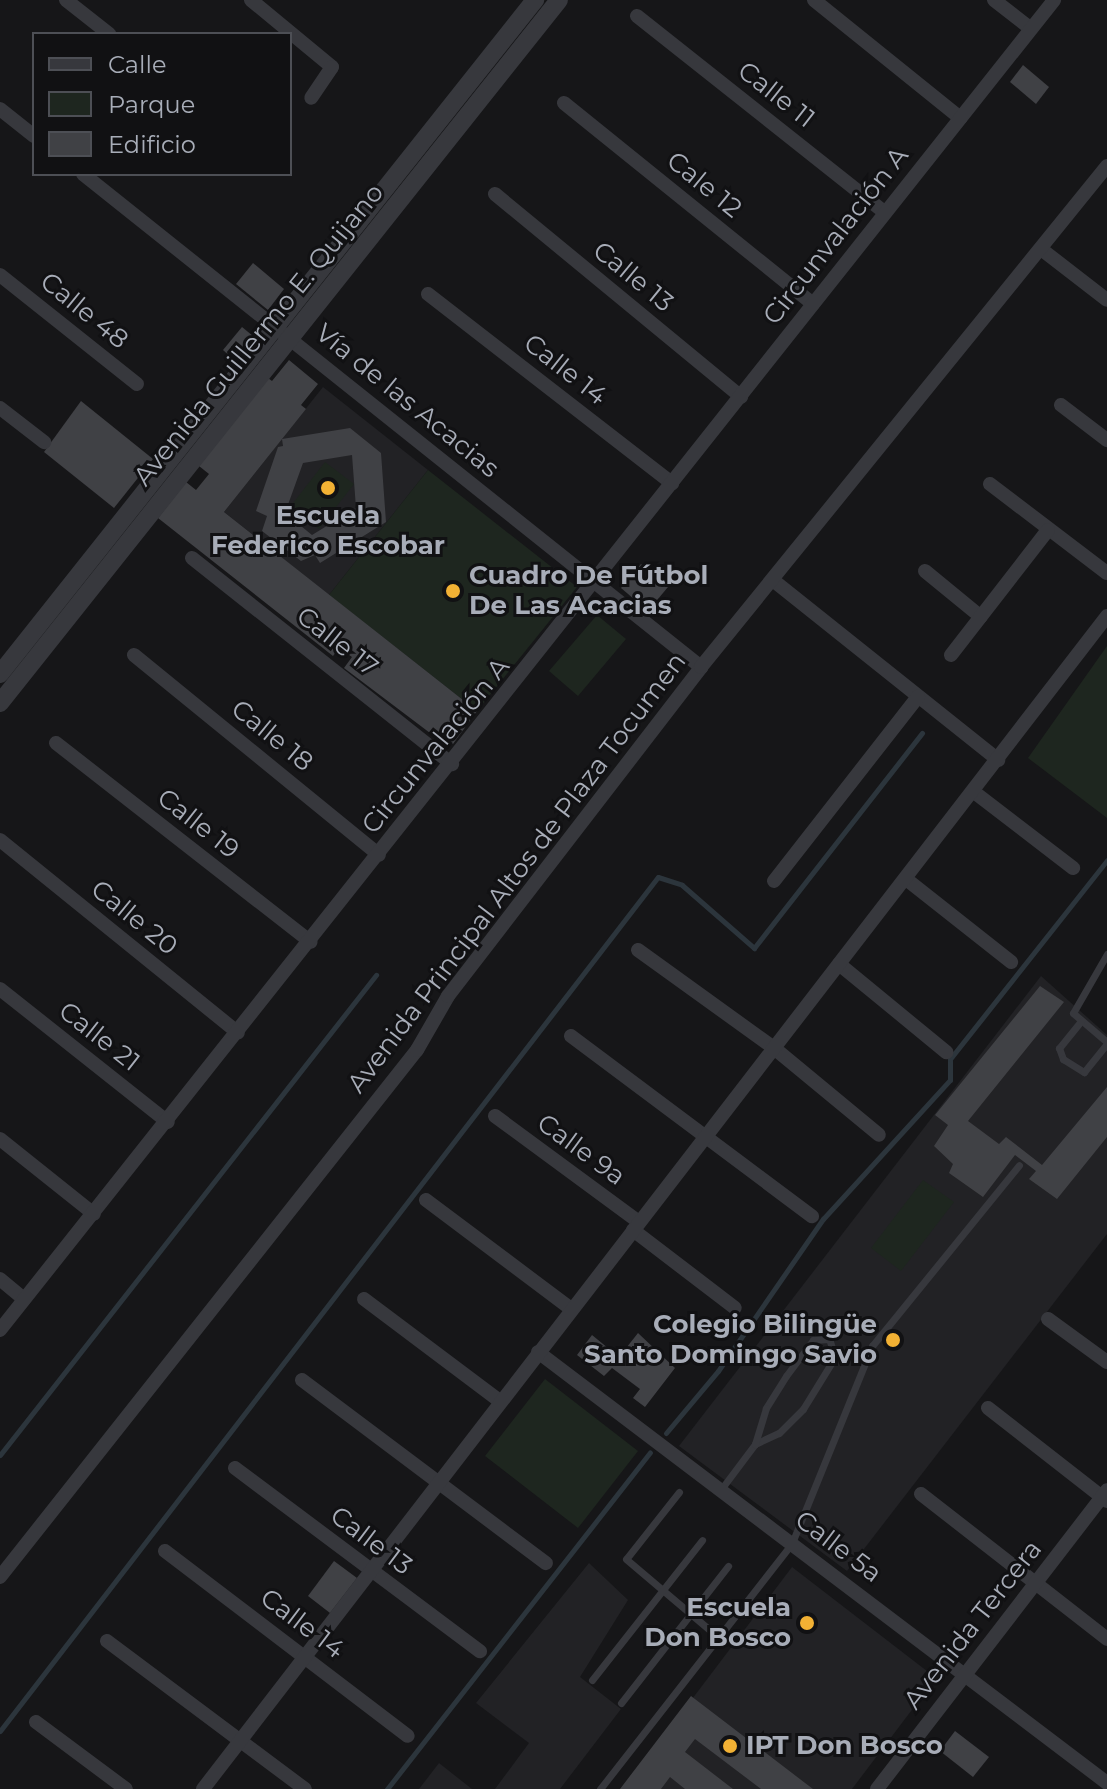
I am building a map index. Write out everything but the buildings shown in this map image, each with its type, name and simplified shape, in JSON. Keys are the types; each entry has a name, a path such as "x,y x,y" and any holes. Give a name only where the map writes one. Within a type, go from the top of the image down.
{"street":[{"path":"66,0 106,32"},
{"path":"251,0 290,32"},
{"name":"Avenida Guillermo E. Quijano","path":"404,181 535,0"},
{"name":"Avenida Guillermo E. Quijano","path":"0,703 104,558 283,332 404,181 559,0"},
{"path":"814,0 960,118"},
{"path":"994,0 1030,28"},
{"name":"Circunvalación A","path":"0,1330 596,583 884,212 1054,0"},
{"name":"Calle 11","path":"637,16 884,212"},
{"path":"292,34 332,67 311,98"},
{"name":"Cale 12","path":"564,103 813,304"},
{"path":"0,109 32,134"},
{"name":"Avenida Principal Altos de Plaza Tocumen","path":"0,1577 417,1050 448,996 701,667 774,581 1107,166"},
{"name":"Vía de las Acacias","path":"86,176 701,667"},
{"name":"Calle 13","path":"495,194 741,397"},
{"path":"1041,249 1107,300"},
{"name":"Calle 48","path":"0,275 137,384"},
{"name":"Calle 14","path":"428,294 672,483"},
{"path":"1061,405 1107,440"},
{"path":"0,408 44,442"},
{"path":"990,484 1107,573"},
{"path":"951,655 1048,530"},
{"name":"Avenida Guillermo E. Quijano","path":"0,674 104,558"},
{"name":"Calle 17","path":"192,558 452,764"},
{"path":"925,571 981,617"},
{"path":"774,581 998,760"},
{"path":"203,1789 1107,616"},
{"name":"Calle 18","path":"134,655 379,855"},
{"path":"774,881 918,697"},
{"name":"Calle 19","path":"56,743 311,942"},
{"path":"974,792 1073,868"},
{"name":"Calle 20","path":"0,840 238,1033"},
{"path":"906,879 1011,962"},
{"path":"638,950 774,1048 879,1135"},
{"path":"839,964 946,1052"},
{"name":"Calle 21","path":"0,989 168,1122"},
{"path":"571,1036 812,1216"},
{"name":"Calle 9a","path":"495,1116 735,1308"},
{"path":"0,1139 94,1214"},
{"path":"426,1200 571,1309"},
{"path":"0,1279 24,1299"},
{"path":"364,1299 500,1401"},
{"path":"1048,1319 1107,1362"},
{"name":"Calle 5a","path":"538,1352 722,1488 1107,1783"},
{"path":"302,1380 546,1563"},
{"path":"988,1408 1105,1496"},
{"name":"Calle 13","path":"235,1468 480,1651"},
{"path":"921,1494 1107,1639"},
{"name":"Avenida Tercera","path":"877,1789 1105,1496"},
{"name":"Calle 14","path":"165,1551 408,1736"},
{"path":"107,1641 305,1789"},
{"path":"36,1722 126,1789"}],"lane":[{"path":"1081,1021 1059,1048 1063,1059 1084,1072 1107,1043 1073,1011 1107,954"},
{"path":"600,1789 792,1543 872,1346 1019,1165"},
{"path":"722,1488 755,1444 766,1408 786,1376 813,1340 829,1339 835,1357 803,1409 779,1433 755,1444"},
{"path":"679,1492 626,1559 718,1637"},
{"path":"592,1680 702,1540"},
{"path":"621,1703 728,1566"}],"shaded area":[{"name":"Escuela Federico Escobar","path":"323,387 428,470 329,595 224,512"},
{"name":"Colegio Bilingüe Santo Domingo Savio","path":"1041,976 1107,1035 1107,1234 847,1571 679,1446"},
{"path":"589,1563 628,1600 580,1677 621,1709 560,1789 495,1789 529,1743 476,1703"},
{"name":"Escuela Don Bosco","path":"792,1567 936,1678 852,1789 624,1789"},
{"path":"439,1763 472,1789 419,1789"}],"green space":[{"path":"325,462 354,484 319,529 290,507"},
{"name":"Cuadro De Fútbol De Las Acacias","path":"428,470 577,587 477,711 329,595"},
{"path":"597,615 626,639 578,696 549,671"},
{"path":"1107,646 1107,818 1028,758"},
{"path":"923,1180 954,1202 901,1271 871,1248"},
{"path":"545,1379 638,1451 578,1528 485,1456"}],"waterway":[{"path":"0,1731 658,877 682,885 754,948 922,733"},
{"path":"666,1433 718,1371 823,1219 950,1080 950,1059 1107,860"},
{"path":"0,1455 376,975"},
{"path":"387,1789 650,1452"}],"place":[{"name":"Escuela Federico Escobar","path":"328,488"},
{"name":"Cuadro De Fútbol De Las Acacias","path":"453,591"},
{"name":"Colegio Bilingüe Santo Domingo Savio","path":"893,1340"},
{"name":"Escuela Don Bosco","path":"807,1623"},
{"name":"IPT Don Bosco","path":"730,1746"}]}
